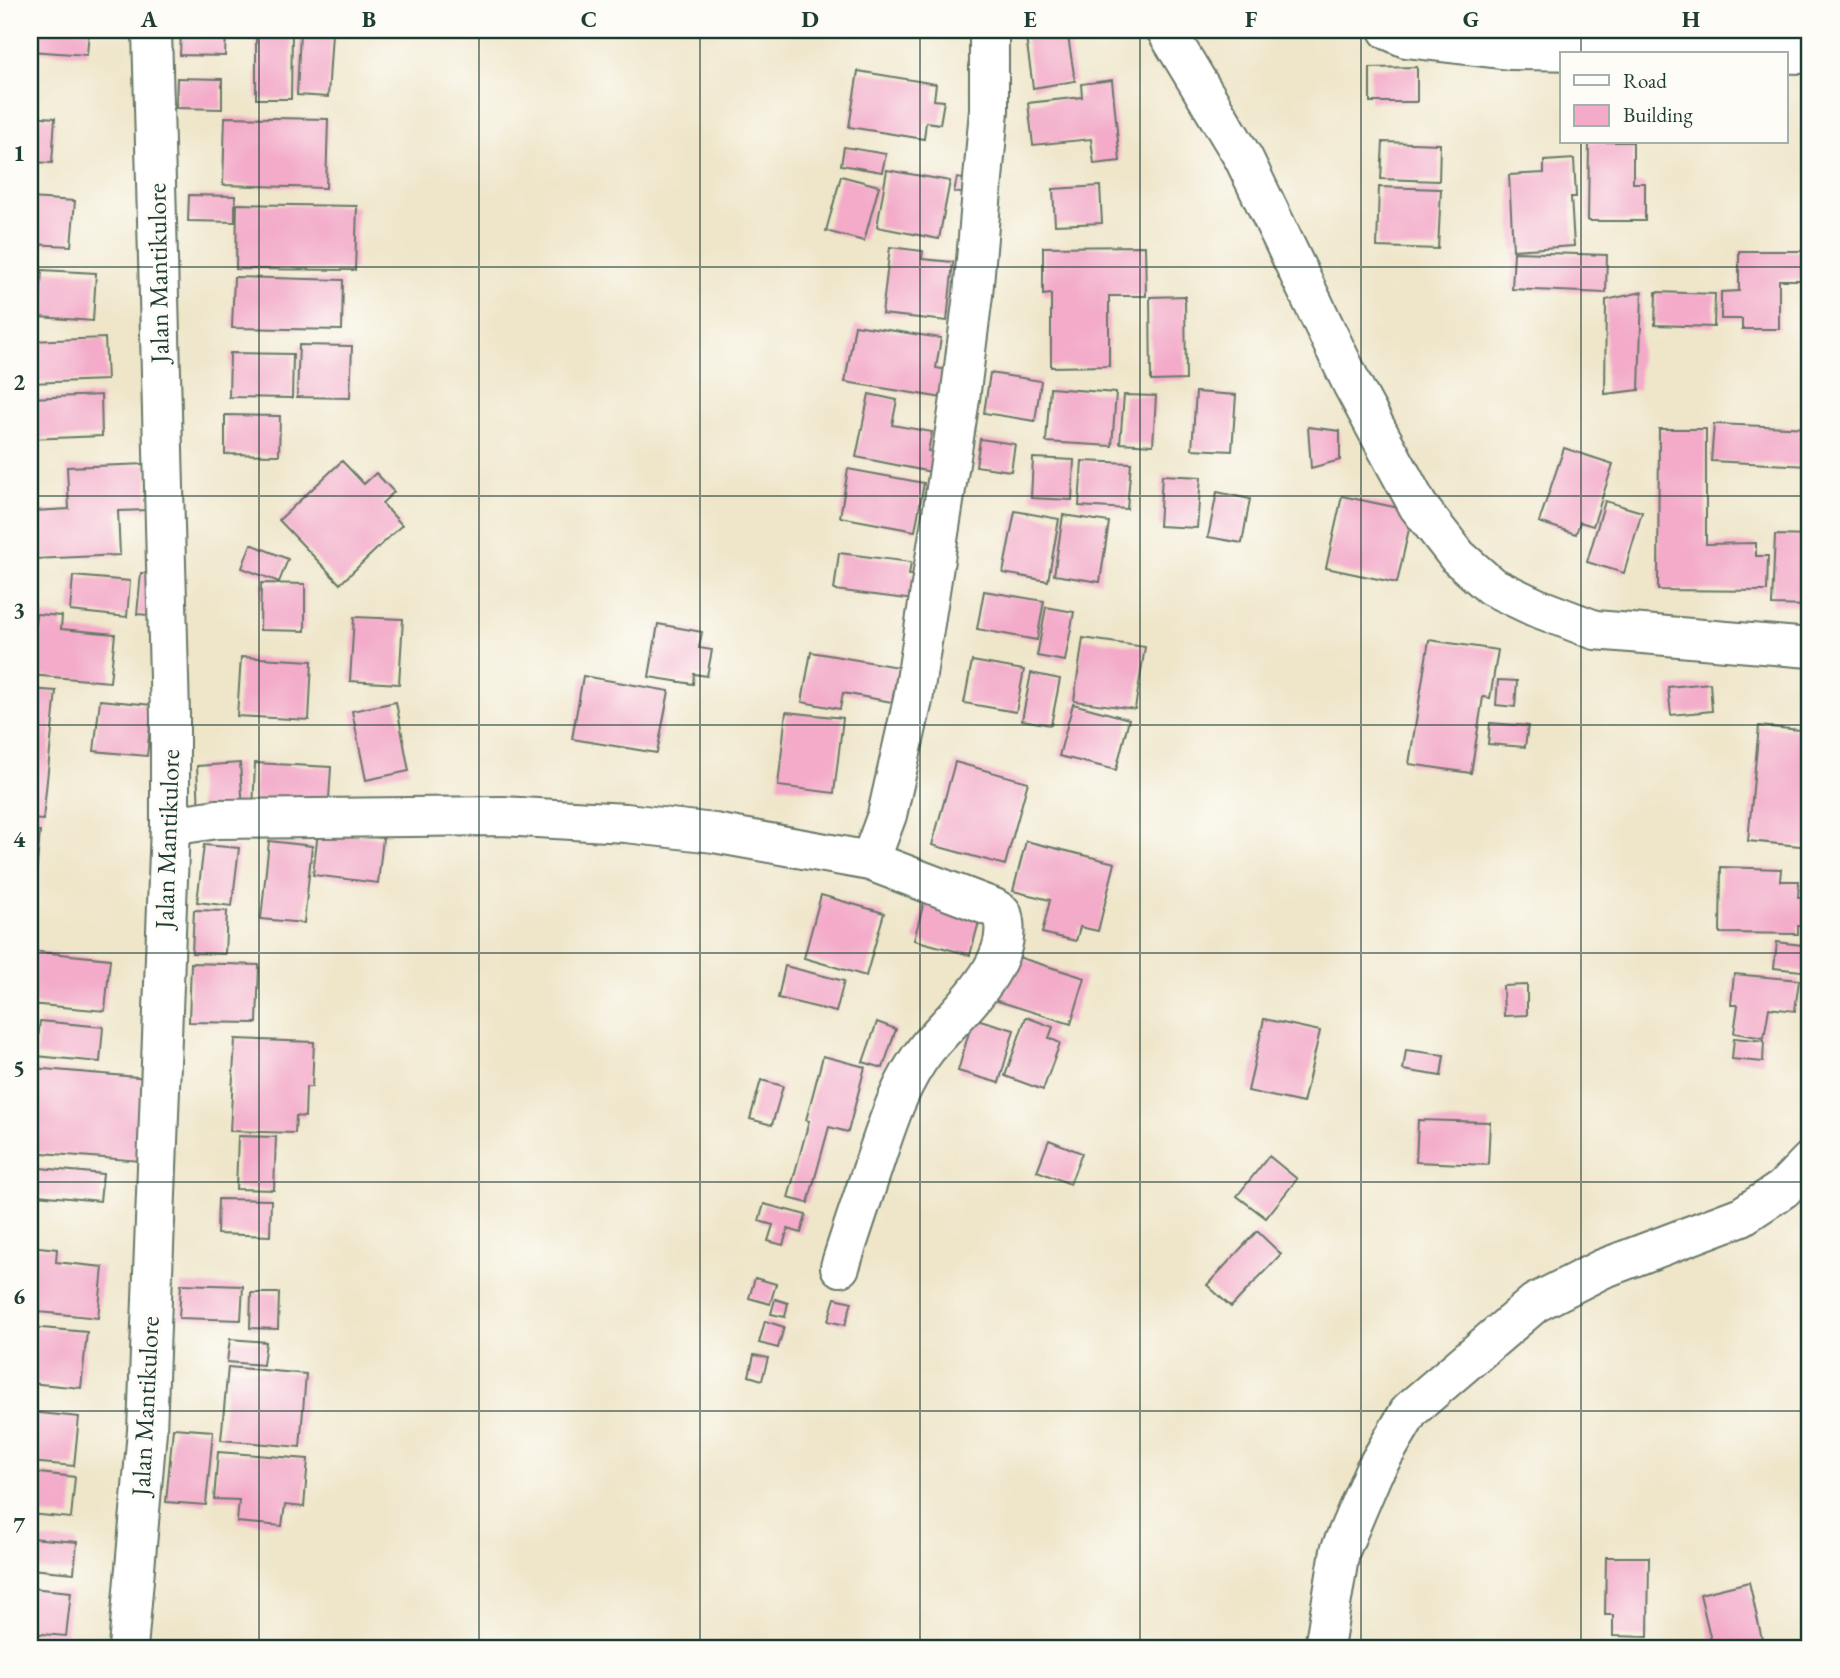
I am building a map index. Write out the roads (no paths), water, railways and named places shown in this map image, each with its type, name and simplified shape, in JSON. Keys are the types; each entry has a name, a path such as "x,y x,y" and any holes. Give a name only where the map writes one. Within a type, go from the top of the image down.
{"street":[{"name":"Jalan Mantikulore","path":"128,1648 146,1431 170,825 170,716 152,30"},
{"path":"870,861 887,815 913,699 960,399 989,110 989,30"},
{"path":"1166,30 1244,159 1352,384 1418,506 1458,557 1491,586 1535,607 1595,630 1810,648"},
{"path":"1388,30 1406,38 1509,50 1660,52"},
{"path":"1787,54 1810,54"},
{"path":"170,825 217,819 516,817 626,823 701,832 870,861 1002,913 1006,925 989,978 926,1049 905,1082 884,1132 840,1268"},
{"path":"1324,1648 1340,1551 1373,1472 1410,1410 1535,1303 1602,1269 1742,1216 1783,1189 1810,1161"}]}
